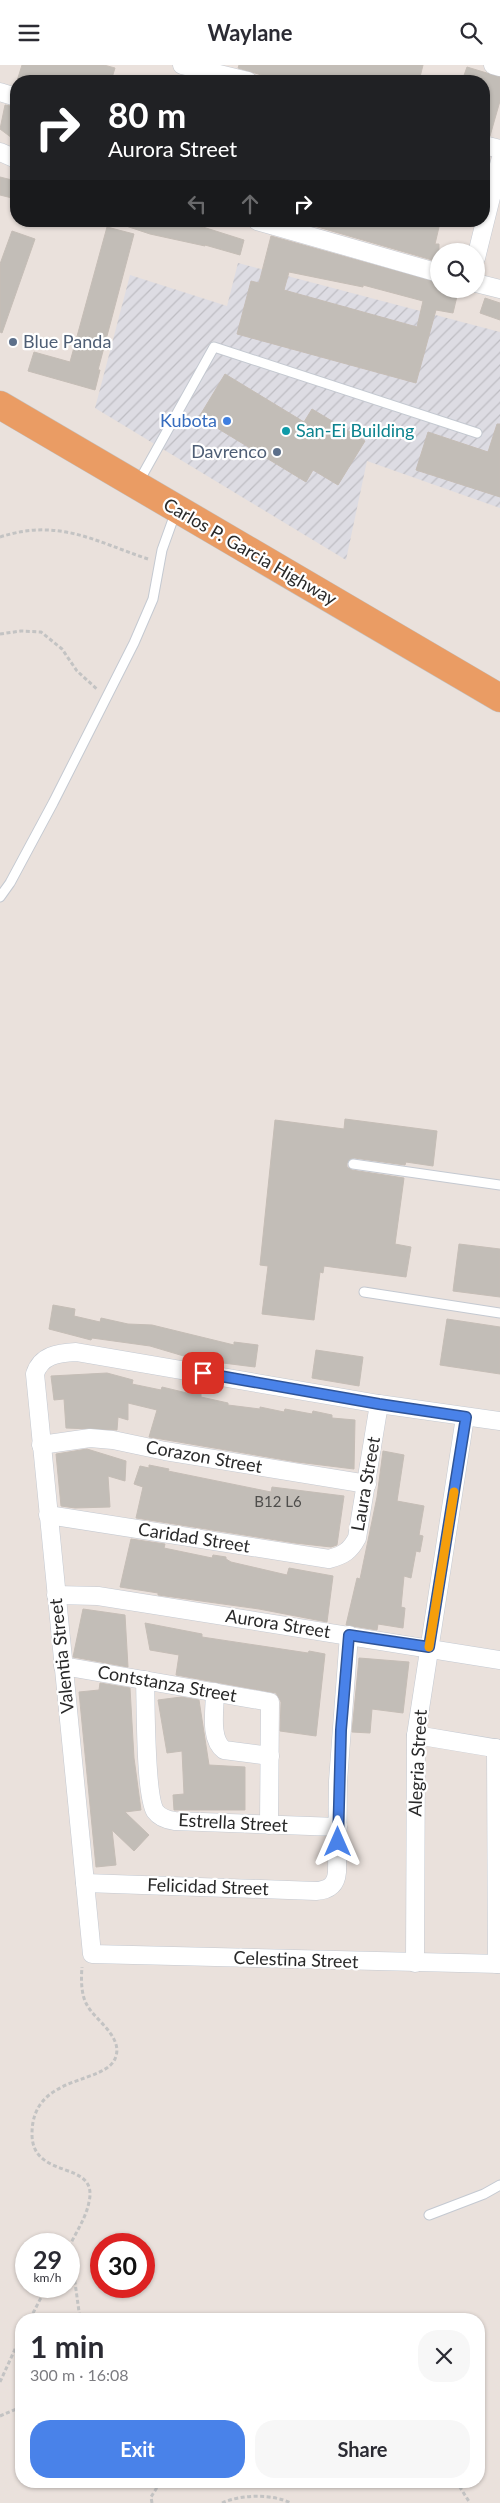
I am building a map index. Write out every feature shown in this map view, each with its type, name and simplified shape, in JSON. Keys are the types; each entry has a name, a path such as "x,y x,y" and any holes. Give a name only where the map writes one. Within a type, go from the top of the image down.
{"highway":[{"name":"Carlos P. Garcia Highway","path":"0,405 500,698"}],"street":[{"path":"182,65 233,75"},
{"path":"493,65 500,67"},
{"path":"490,220 500,161"},
{"path":"278,227 430,270"},
{"path":"482,243 487,227"},
{"path":"485,285 500,289"},
{"name":"Valentia Street","path":"92,1954 41,1445 35,1374 38,1366 42,1361 56,1354 76,1352 379,1404"},
{"path":"379,1404 500,1421"},
{"name":"Laura Street","path":"340,1557 350,1551 357,1538 379,1404"},
{"name":"Alegria Street","path":"415,1963 416,1735 466,1417"},
{"name":"Corazon Street","path":"41,1445 90,1438 114,1440 165,1451 367,1484"},
{"name":"Caridad Street","path":"48,1515 329,1559 340,1557"},
{"name":"Aurora Street","path":"56,1595 98,1596 429,1647 500,1660"},
{"path":"338,1827 341,1730 349,1635"},
{"name":"Contstanza Street","path":"63,1667 270,1702 270,1756"},
{"name":"Estrella Street","path":"145,1681 149,1781 154,1809 159,1816 175,1821 338,1827"},
{"path":"215,1692 215,1733 219,1747 224,1750 270,1756 270,1825"},
{"path":"416,1735 498,1749 499,1964"},
{"name":"Felicidad Street","path":"85,1883 316,1891 331,1887 336,1881 338,1827"},
{"name":"Celestina Street","path":"92,1954 499,1964"}],"lane":[{"path":"136,486 214,347 477,433"},
{"path":"0,897 32,843 134,643 153,599 165,537 177,510"},
{"path":"352,1164 500,1185"},
{"path":"364,1292 500,1313"},
{"path":"429,2215 484,2194 500,2185"}],"path":[{"path":"0,537 35,529 61,529 161,563"},
{"path":"0,634 21,631 41,632 62,649 84,678 107,696"},
{"path":"75,2233 90,2200 89,2187 81,2177 44,2162 36,2154 32,2137 33,2117 43,2100 61,2086 112,2064 116,2055 115,2042 84,1999 82,1967 86,1959 92,1954"},
{"path":"33,2313 41,2298"},
{"path":"77,2298 79,2313"},
{"path":"0,2383 15,2349"},
{"path":"0,2415 15,2409"},
{"path":"152,2503 151,2497 157,2488"},
{"path":"460,2488 470,2503"},
{"path":"222,2503 234,2499 267,2496 280,2498 291,2503"}],"shaded area":[{"path":"238,263 500,332 500,508 367,461 346,560 95,408 130,275 227,306"}],"building":[{"path":"22,65 104,65 115,68 113,75 19,75"},
{"path":"239,65 423,65 420,75 262,75 238,68"},
{"path":"467,67 500,77 500,101 490,136 490,75 464,75"},
{"path":"5,105 10,106 10,136 0,129"},
{"path":"0,177 10,180 10,198 0,195"},
{"path":"107,227 134,234 98,370 100,370 95,390 28,371 34,352 70,362"},
{"path":"129,227 203,227 244,240 240,255 205,245 150,234"},
{"path":"318,227 439,227 435,243 430,243 430,259"},
{"path":"12,231 35,239 2,333 0,332 0,264"},
{"path":"271,236 430,280 430,298 457,298 453,313 436,310 416,383 237,334 251,281 259,283","holes":["289,272 363,287 363,285 423,301 417,327 284,290"]},
{"path":"485,298 500,303 500,320 480,313"},
{"name":"San-Ei Building","path":"225,374 304,422 312,409 365,441 338,485 313,470 306,482 199,417"},
{"path":"497,424 500,424 500,497 416,470 428,432 488,452"},
{"path":"345,1119 437,1131 433,1166 406,1162 405,1165 354,1158 347,1163 347,1167 352,1170 404,1178 395,1244 411,1247 406,1277 324,1266 323,1273 320,1272 314,1320 262,1314 268,1266 260,1265 275,1120 344,1129"},
{"path":"459,1244 500,1249 500,1297 453,1291"},
{"path":"53,1305 75,1309 74,1316 100,1322 101,1318 128,1324 152,1325 234,1345 234,1342 258,1345 255,1367 215,1362 214,1365 150,1346 92,1338 91,1340 49,1329"},
{"path":"447,1319 500,1327 500,1374 440,1365"},
{"path":"316,1350 363,1357 359,1386 312,1378"},
{"path":"107,1373 133,1380 132,1384 161,1390 162,1387 201,1394 201,1397 228,1403 228,1405 260,1409 260,1407 284,1412 285,1409 312,1414 313,1411 332,1415 332,1418 355,1420 354,1469 297,1462 149,1437 157,1410 128,1403 128,1420 118,1417 117,1430 66,1428 64,1399 54,1400 51,1376"},
{"path":"87,1449 126,1461 125,1481 108,1476 110,1507 75,1508 61,1506 56,1454"},
{"path":"383,1451 404,1455 397,1501 424,1506 419,1535 423,1536 420,1552 416,1551 411,1578 404,1576 401,1607 405,1608 403,1628 378,1624 377,1630 346,1625 357,1578 360,1579 377,1497"},
{"path":"149,1465 169,1469 168,1471 271,1492 272,1487 344,1496 337,1545 331,1547 295,1543 136,1518 143,1487 134,1484 140,1466 149,1468"},
{"path":"131,1539 165,1544 164,1548 212,1558 213,1555 226,1557 231,1562 287,1575 289,1568 333,1576 327,1622 259,1609 158,1595 158,1593 120,1587"},
{"path":"83,1609 125,1615 128,1667 73,1657"},
{"path":"145,1623 202,1634 202,1637 325,1654 316,1736 280,1731 281,1702 276,1693 176,1675 179,1655 150,1650"},
{"path":"359,1658 409,1662 403,1713 372,1709 370,1733 352,1732"},
{"path":"100,1683 130,1688 134,1758 141,1810 125,1812 149,1835 134,1851 112,1830 116,1865 96,1867 79,1692 99,1690"},
{"path":"181,1697 199,1700 209,1765 245,1767 245,1810 174,1810 173,1795 184,1794 182,1751 167,1753 158,1700"}],"slow traffic":[{"path":"429,1647 454,1492"}],"place":[{"name":"Blue Panda","path":"13,342"},
{"name":"Kubota","path":"227,421"},
{"name":"San-Ei Building","path":"286,431"},
{"name":"Davrenco","path":"277,452"}],"route":[{"path":"203,1373 379,1404 466,1417 429,1647 349,1635 338,1781 338,1842"}]}
